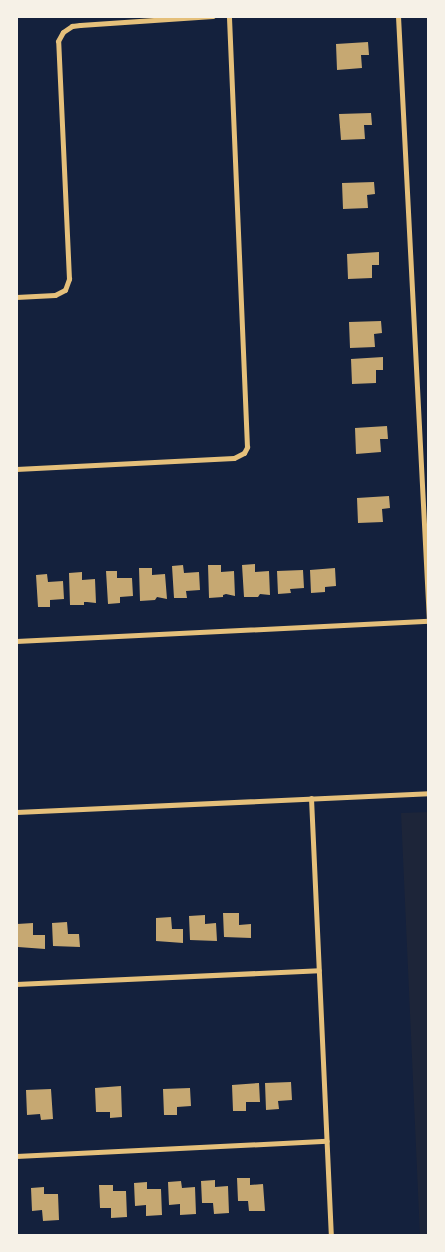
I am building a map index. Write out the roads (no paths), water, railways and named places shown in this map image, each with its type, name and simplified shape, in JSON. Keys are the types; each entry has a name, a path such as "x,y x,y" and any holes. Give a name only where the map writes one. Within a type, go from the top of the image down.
{"street":[{"path":"16,297 55,295 65,290 69,279 58,42 63,32 80,25 213,16"},
{"path":"16,469 221,459 234,458 244,453 248,442 228,16"},
{"path":"16,641 429,622 398,16"},
{"path":"16,812 429,793"},
{"path":"311,798 331,1236"},
{"path":"16,984 319,970"},
{"path":"16,1156 327,1141"}]}
